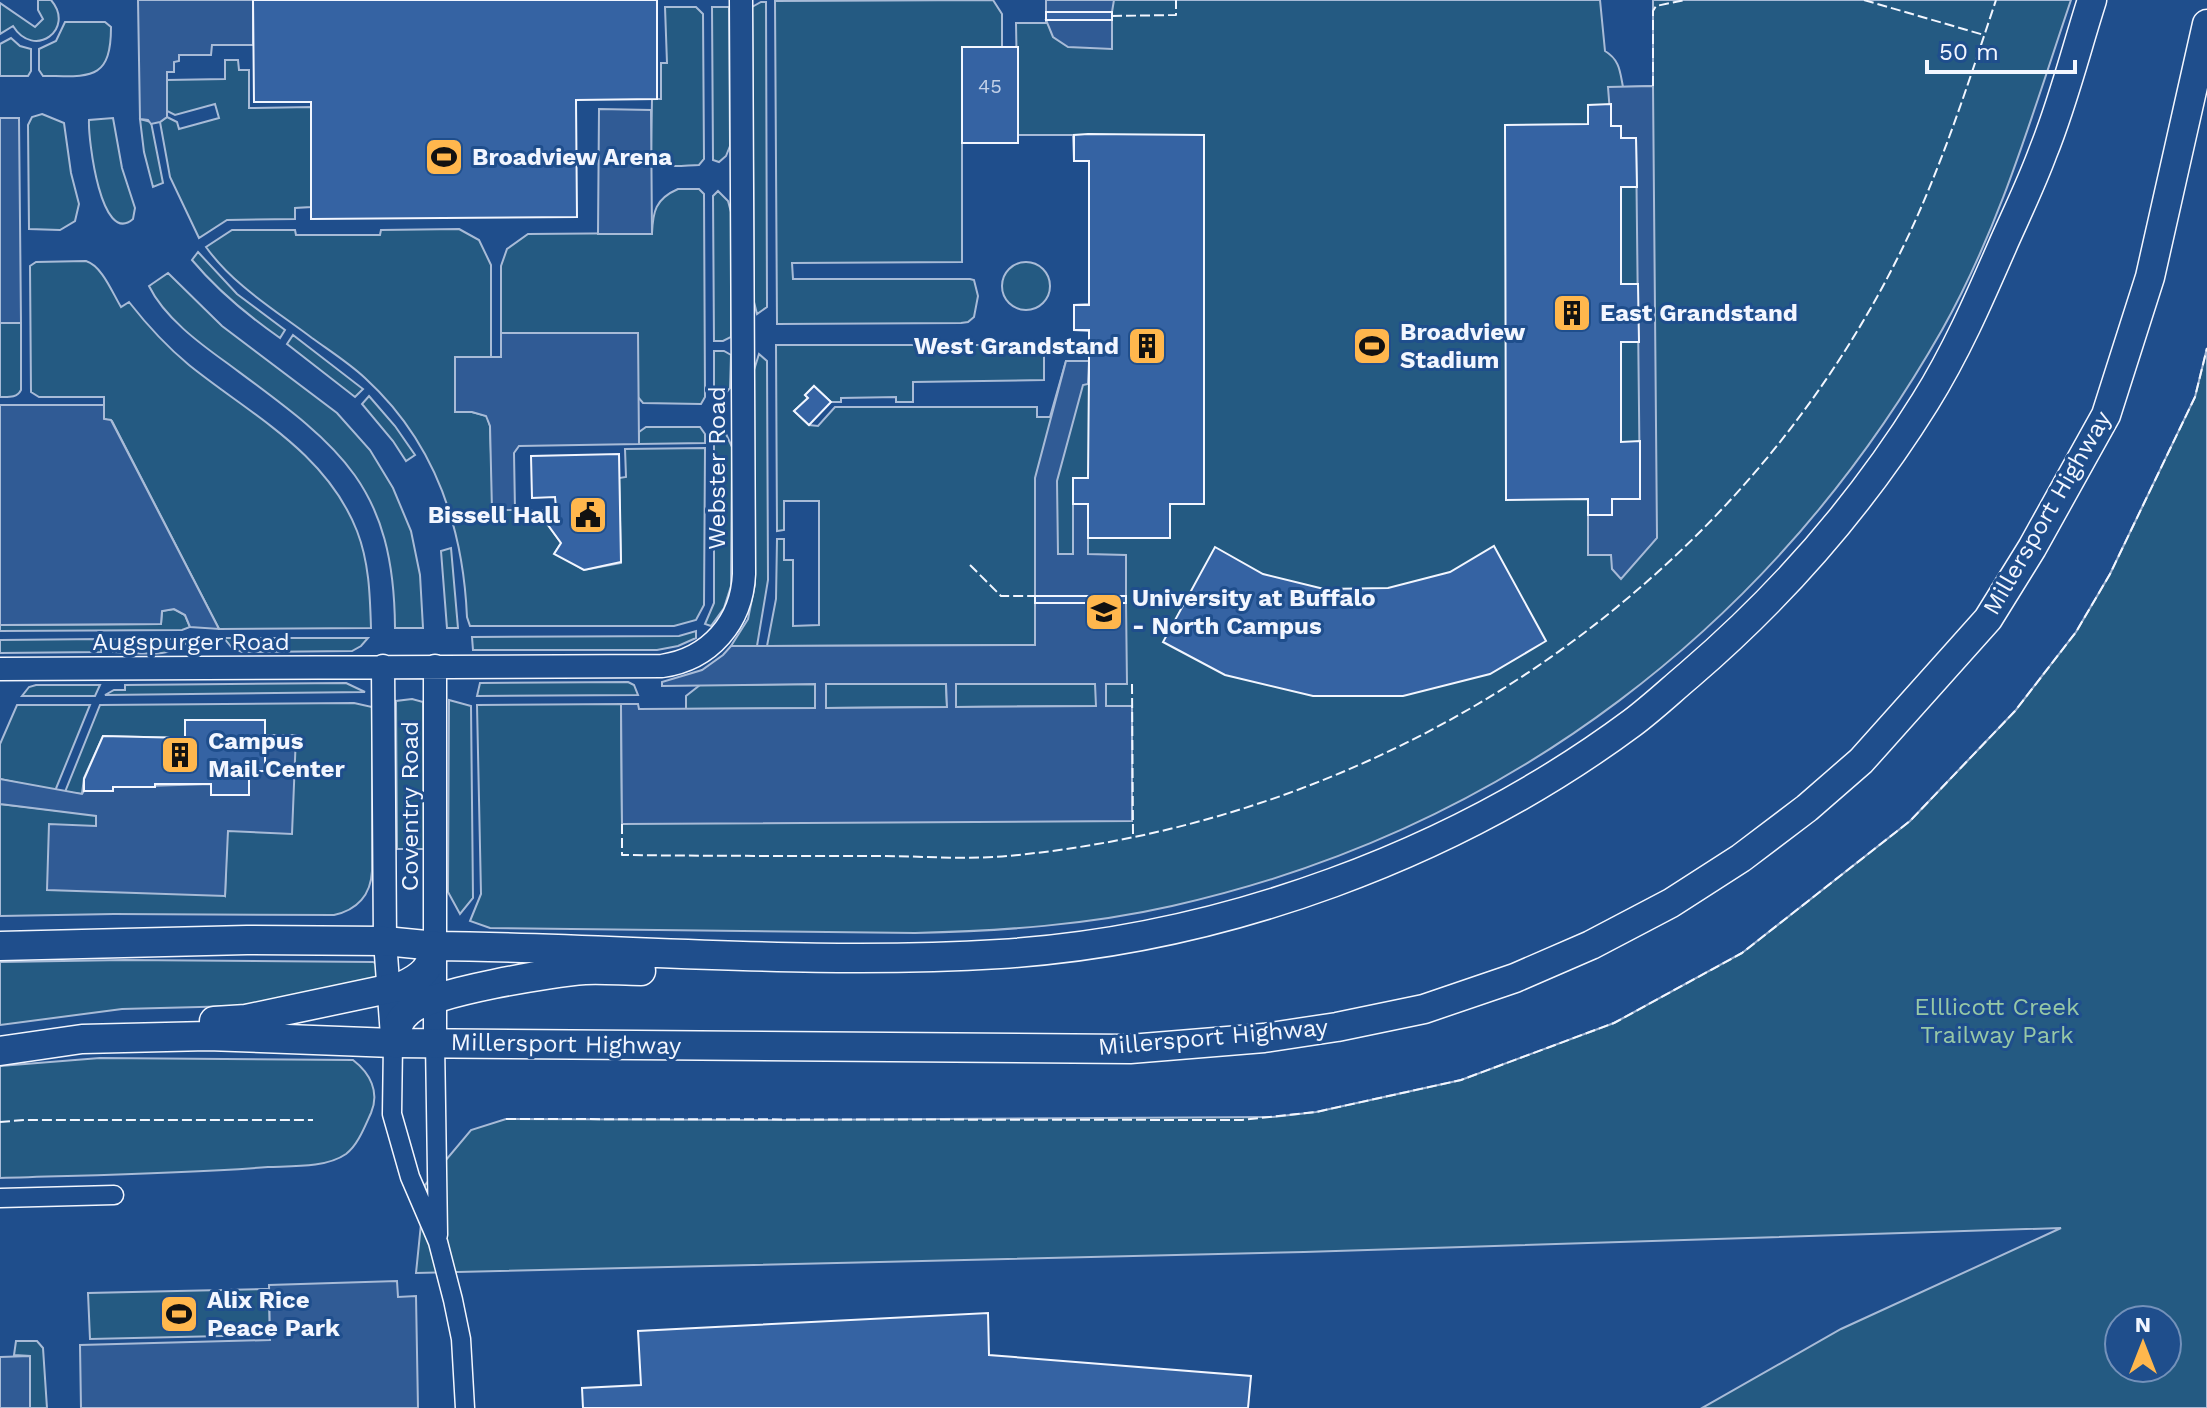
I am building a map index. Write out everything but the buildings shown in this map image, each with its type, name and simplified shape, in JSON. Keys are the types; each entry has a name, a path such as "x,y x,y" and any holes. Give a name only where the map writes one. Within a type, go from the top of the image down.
{"main road":[{"path":"0,946 232,940 385,941 436,946 777,957 1002,954 1087,944 1185,927 1294,896 1393,859 1480,819 1559,773 1635,722 1726,643 1803,566 1872,482 1927,400 1969,323 2044,150 2092,0"},
{"name":"Millersport Highway","path":"0,1051 82,1039 208,1036 393,1043 1130,1049 1264,1038 1424,1009 1515,978 1591,945 1671,903 1741,858 1807,808 1861,761 1988,619 2032,548 2106,415 2150,277 2207,24"},
{"path":"82,1039 182,1022 246,1019 402,986 430,967 436,946"},
{"path":"393,1043 397,1024 409,1011 435,998 464,991 583,970 683,971 777,957"}],"street":[{"name":"Webster Road","path":"383,666 671,664 700,653 713,644 723,634 738,608 744,574 741,0"},
{"name":"Coventry Road","path":"383,666 385,941 393,1043"},
{"name":"Augspurger Road","path":"0,669 383,666"},
{"name":"Coventry Road","path":"435,666 435,1042"},
{"path":"435,1042 438,1242"},
{"path":"393,1043 392,1114 410,1177 438,1242 461,1339 465,1408"},
{"path":"0,1198 114,1195"}],"green space":[{"path":"38,0 51,0 57,11 59,21 49,37 31,40 13,26 0,34 0,3 35,27 43,19 38,10"},
{"path":"993,0 1002,14 1002,47 962,47 962,262 792,263 793,279 974,280 978,296 974,317 961,323 777,324 775,1"},
{"path":"1046,0 1600,0 1605,51 1616,62 1623,87 1653,86 1653,0 2071,0 2014,168 1963,291 1874,437 1798,534 1712,623 1619,701 1518,769 1409,826 1294,872 1172,906 1108,918 1012,929 915,933 490,928 470,921 481,894 477,705 621,704 622,823 1131,706 1106,706 1106,684 1126,684 1036,645 767,646 776,599 777,539 784,539 784,560 793,560 793,626 819,625 819,501 784,501 784,530 777,531 776,345 1044,345 1044,380 913,382 913,402 896,402 896,397 841,398 841,402 831,402 814,386 805,395 808,398 794,411 809,425 818,426 835,407 1037,407 1037,417 1050,417 1066,361 1089,361 1089,331 1074,330 1074,305 1089,304 1089,161 1074,161 1073,135 1018,135 1016,23 1046,23"},
{"path":"766,2 767,307 757,314 754,302 752,7"},
{"path":"665,7 696,7 703,14 704,159 699,165 659,164 651,156 652,99 661,99 661,63 667,63"},
{"path":"712,7 729,7 730,146 719,162 713,160"},
{"path":"65,22 105,22 111,27 107,58 102,67 85,75 43,76 39,70 39,49 56,41"},
{"path":"11,38 20,46 31,49 31,71 28,76 0,76 0,44"},
{"path":"225,60 238,60 239,70 249,70 249,108 311,107 311,207 295,208 295,219 227,220 199,238 170,177 160,122 167,117 177,122 179,129 219,118 215,104 175,115 167,111 167,80 225,79"},
{"path":"42,114 64,123 79,204 75,221 60,230 29,229 28,125 32,117"},
{"path":"113,118 122,168 135,208 133,219 122,224 112,218 105,205 94,167 89,131 89,120"},
{"path":"140,119 151,122 163,183 153,187 144,152"},
{"path":"678,189 699,189 704,194 705,397 701,404 643,403 638,397 501,333 501,266 507,249 528,234 652,233 657,207 664,197"},
{"path":"718,191 728,201 731,212 731,337 723,341 714,341 713,196"},
{"path":"459,229 479,240 491,265 491,357 455,358 456,412 487,416 490,426 493,510 556,510 557,520 548,525 561,543 555,553 584,570 621,563 619,478 626,477 625,449 705,448 704,605 696,620 674,626 470,626 451,518 427,457 409,429 359,373 242,285 206,247 232,230 295,230 296,235 380,235 381,230"},
{"path":"198,252 237,294 285,330 280,338 212,282 192,260"},
{"path":"86,261 102,274 121,307 129,302 181,358 285,437 326,479 343,503 361,543 368,578 371,628 219,629 112,421 104,419 104,397 39,397 31,392 30,266 36,262"},
{"path":"1026,262 1043,269 1050,286 1043,303 1026,310 1009,303 1002,286 1009,269"},
{"path":"168,273 222,326 337,413 370,450 393,488 411,531 420,575 423,628 395,628 392,578 384,536 370,501 352,471 299,418 173,319 149,286"},
{"path":"0,323 21,323 21,390 12,396 0,397"},
{"path":"293,335 363,389 355,397 287,344"},
{"name":"Elllicott Creek Trailway Park","path":"2207,348 2207,1408 1702,1408 1841,1329 2061,1228 1304,1252 416,1273 425,1185 471,1130 506,1119 1273,1117 1316,1112 1461,1080 1614,1023 1742,953 1910,821 2015,711 2076,632 2110,574 2195,397"},
{"path":"714,351 731,355 730,388 719,401 714,396"},
{"path":"759,354 767,361 768,580 757,646 731,646 748,619 755,584 754,370"},
{"path":"369,396 415,455 406,461 362,404"},
{"path":"646,427 700,427 705,434 705,443 639,444 639,432"},
{"path":"719,429 726,434 732,447 731,586 724,608 711,626 705,624 714,603 714,434"},
{"path":"451,548 458,628 447,628 441,551"},
{"path":"174,609 185,615 190,627 182,630 0,631 0,625 161,624 162,611"},
{"path":"696,631 696,638 657,650 473,650 472,637 679,636"},
{"path":"224,638 368,638 352,651 242,652 232,648"},
{"path":"102,639 101,652 0,653 0,640"},
{"path":"111,639 188,641 173,651 142,654 113,652"},
{"path":"628,682 634,685 638,695 477,696 480,683"},
{"path":"346,683 365,692 105,695 114,690 125,690 125,685"},
{"path":"815,684 815,708 686,709 686,696 700,685"},
{"path":"825,684 946,684 947,707 825,708"},
{"path":"955,684 1096,684 1096,706 955,707"},
{"path":"100,685 95,696 22,696 29,687"},
{"path":"412,699 423,702 424,849 397,849 396,701"},
{"path":"449,700 471,706 473,898 460,914 448,892"},
{"path":"354,703 372,707 372,871 366,894 350,909 334,915 0,916 0,804 96,815 97,826 225,896 227,831 295,735 265,735 265,720 185,720 185,738 103,736 84,778 82,794 65,792 100,705"},
{"path":"17,705 90,705 55,791 0,779 0,744"},
{"path":"0,962 373,962 381,965 379,982 238,1006 122,1009 0,1025"},
{"path":"100,1058 353,1060 372,1084 374,1105 361,1135 350,1150 338,1159 319,1164 0,1178 0,1066"},
{"name":"Alix Rice Peace Park","path":"269,1289 270,1335 90,1339 88,1293"},
{"path":"16,1341 37,1341 43,1348 47,1408 30,1408 30,1356 14,1355"}],"shaded area":[{"path":"138,0 253,0 253,45 212,45 211,55 179,55 179,61 174,62 174,72 167,72 167,117 151,124 148,120 140,119"},
{"path":"1046,0 1114,0 1112,12 1046,12"},
{"path":"1046,20 1112,20 1112,49 1068,47 1053,37"},
{"path":"1653,86 1657,538 1621,579 1612,569 1611,555 1588,555 1588,515 1612,515 1612,499 1640,498 1636,138 1621,138 1621,126 1611,126 1608,87"},
{"path":"599,109 651,110 652,234 598,234"},
{"path":"0,118 19,118 21,323 0,323"},
{"path":"501,333 638,333 639,444 519,446 514,453 515,510 492,510 490,426 486,416 455,412 455,357 501,357"},
{"path":"1066,361 1089,361 1088,384 1083,385 1057,481 1058,554 1073,554 1073,504 1088,504 1088,554 1126,555 1126,596 1035,596 1035,478"},
{"path":"0,405 104,405 104,419 111,420 219,629 190,627 185,615 174,609 162,611 161,624 0,625"},
{"path":"1035,603 1126,603 1127,684 1106,684 1106,706 1132,706 1132,821 622,824 621,704 638,704 639,709 815,708 815,684 662,686 662,682 702,670 731,646 1035,645","holes":["826,684 946,684 947,707 826,708","956,684 1095,684 1096,706 956,707"]},
{"path":"265,735 296,735 292,834 228,831 225,896 47,890 49,824 96,826 96,816 0,804 0,779 82,794 84,791 113,791 113,787 211,784 211,795 249,795 249,771 265,771"},
{"path":"397,1281 398,1297 416,1296 418,1408 81,1408 80,1345 270,1340 269,1285"},
{"path":"30,1356 30,1408 0,1408 0,1357"}],"fence":[{"path":"1112,16 1176,15 1176,0"},
{"path":"1653,86 1653,11 1656,6 1685,0"},
{"path":"1864,0 1984,35"},
{"path":"622,824 622,855 992,857 1145,835 1279,797 1406,743 1525,674 1635,592 1734,496 1821,387 1909,235 1950,135 1996,0"},
{"path":"506,1119 1242,1120 1316,1112 1461,1080 1614,1023 1742,953 1910,821 2015,711 2076,632 2110,574 2195,397 2207,348"},
{"path":"970,565 1001,596 1035,596"},
{"path":"1132,684 1133,836"},
{"path":"0,1122 313,1120"}],"place":[{"name":"Broadview Arena","path":"444,157"},
{"name":"East Grandstand","path":"1572,313"},
{"name":"West Grandstand","path":"1147,346"},
{"name":"Broadview Stadium","path":"1372,346"},
{"name":"Bissell Hall","path":"588,515"},
{"name":"University at Buffalo - North Campus","path":"1104,612"},
{"name":"Campus Mail Center","path":"180,755"},
{"name":"Alix Rice Peace Park","path":"179,1314"}]}
